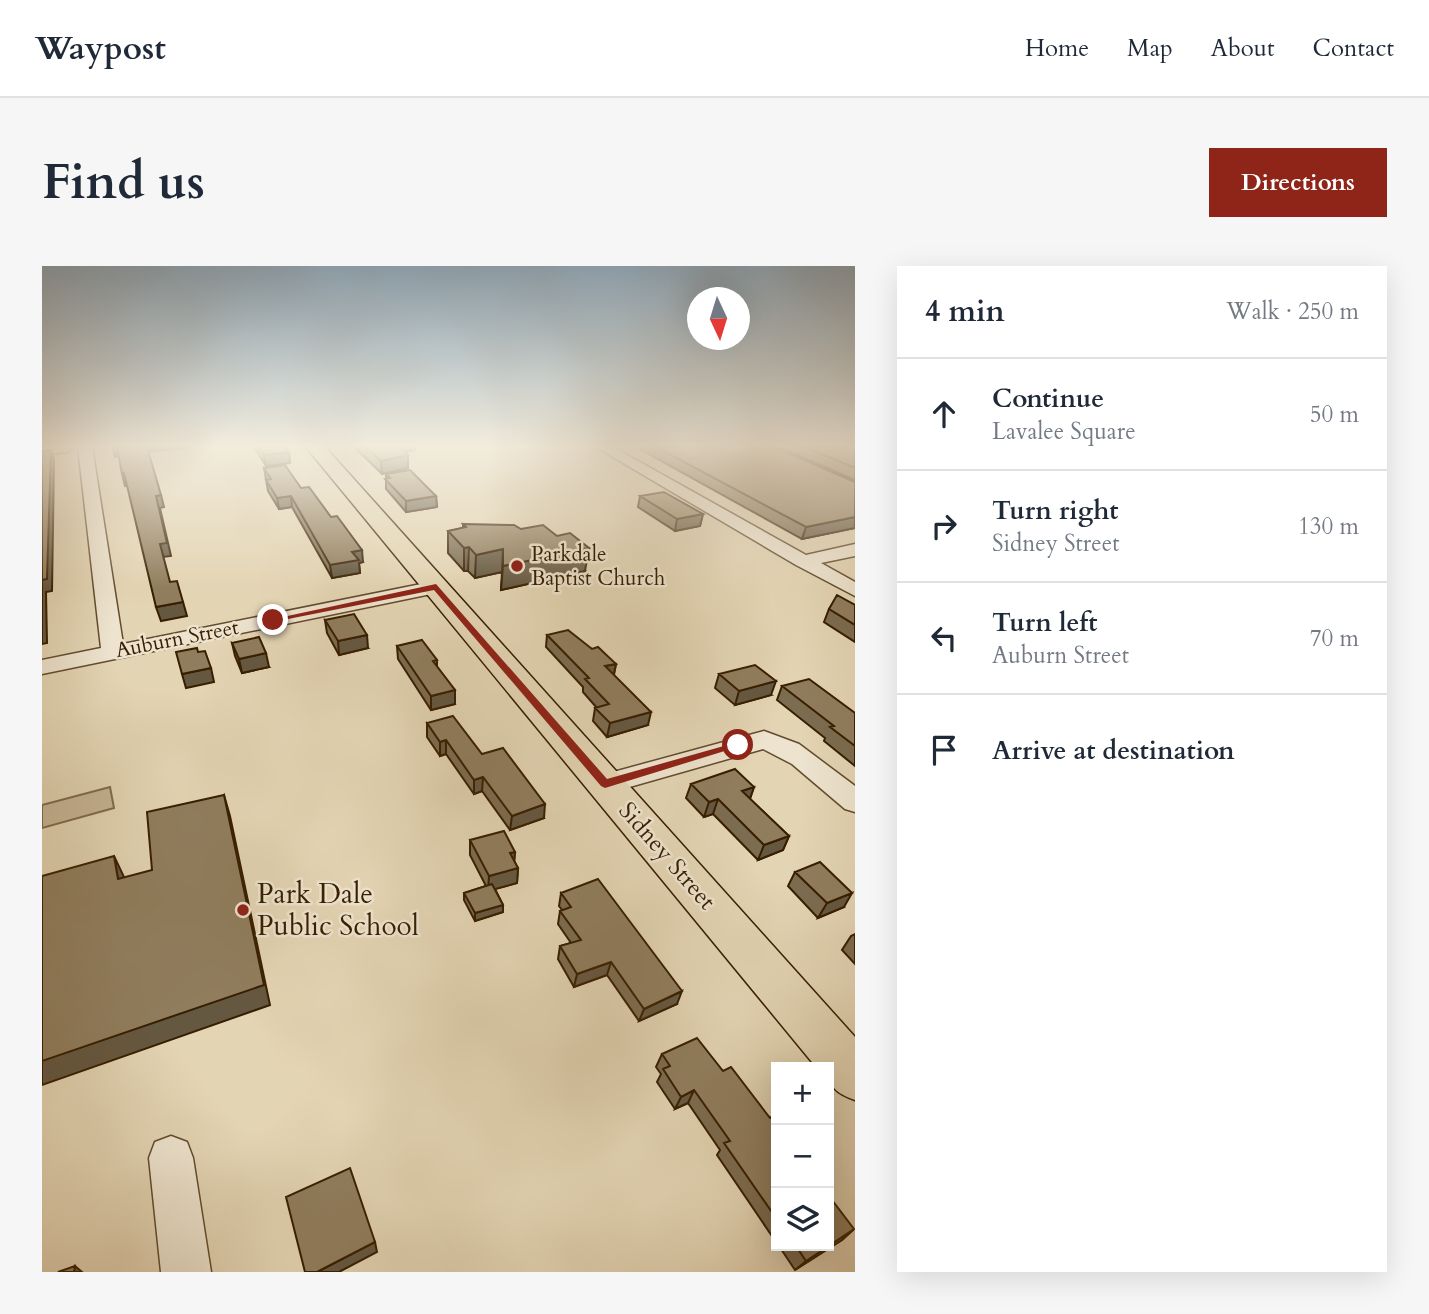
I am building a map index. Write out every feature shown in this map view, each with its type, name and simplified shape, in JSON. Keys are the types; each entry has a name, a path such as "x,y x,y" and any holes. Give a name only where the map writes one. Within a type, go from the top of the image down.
{"main road":[{"name":"Sidney Street","path":"356,494 855,1075"}],"street":[{"path":"91,494 113,652"},
{"path":"685,494 855,590"},
{"path":"803,561 855,550"},
{"name":"Auburn Street","path":"42,667 436,587"},
{"path":"605,784 764,740 781,744 795,753 855,802"},
{"path":"171,1157 186,1272"}],"shaded area":[{"path":"110,787 114,808 42,828 42,805"}],"building":[{"path":"42,494 50,494 47,579 42,580"},
{"path":"129,494 161,495 156,496 167,543 160,544 170,582 177,581 183,602 156,607"},
{"path":"275,494 314,494 331,517 337,516 362,550 352,552 359,560 330,565 291,496 277,498"},
{"path":"399,494 436,496 406,501"},
{"path":"667,494 703,514 677,519 640,496"},
{"path":"744,494 855,494 855,517 806,527"},
{"path":"463,524 514,525 521,529 543,525 557,536 570,533 589,548 503,566 503,549 476,555 469,547 464,548 448,531 466,527"},
{"path":"837,595 855,605 855,625 829,609"},
{"path":"354,614 367,635 338,641 325,620"},
{"path":"568,630 592,649 598,647 616,664 605,666 651,712 610,723 595,708 609,704 585,679 589,678 547,635"},
{"path":"259,637 266,653 239,659 232,643"},
{"path":"422,640 437,660 433,661 455,690 431,696 397,646"},
{"path":"197,648 198,652 205,651 211,668 182,674 176,652"},
{"path":"755,665 776,681 739,691 719,674"},
{"path":"809,679 855,713 855,746 830,727 834,726 782,686"},
{"path":"453,716 482,754 503,748 545,804 512,816 483,777 474,780 446,740 440,742 427,723"},
{"path":"735,769 754,787 742,791 789,836 764,845 718,799 709,802 691,784"},
{"path":"224,795 264,985 42,1061 42,876 114,856 118,879 152,870 147,812"},
{"path":"504,831 515,852 510,853 518,868 489,876 470,840"},
{"path":"820,862 852,893 827,903 795,872"},
{"path":"598,879 682,991 644,1009 611,962 577,974 560,946 581,940 560,911 571,907 561,893"},
{"path":"492,884 503,905 475,913 464,893"},
{"path":"697,1038 723,1071 731,1067 771,1118 771,1211 724,1143 730,1141 694,1090 681,1097 663,1069 670,1066 662,1054"},
{"path":"350,1168 375,1242 317,1272 305,1272 286,1197"},
{"path":"834,1203 854,1229 834,1243"},
{"path":"799,1251 821,1251 806,1261"},
{"path":"75,1266 74,1272 58,1272"}],"place":[{"name":"Parkdale Baptist Church","path":"517,566"},
{"name":"Park Dale Public School","path":"243,910"}],"route":[{"path":"273,620 436,587 605,784 738,745"}]}
